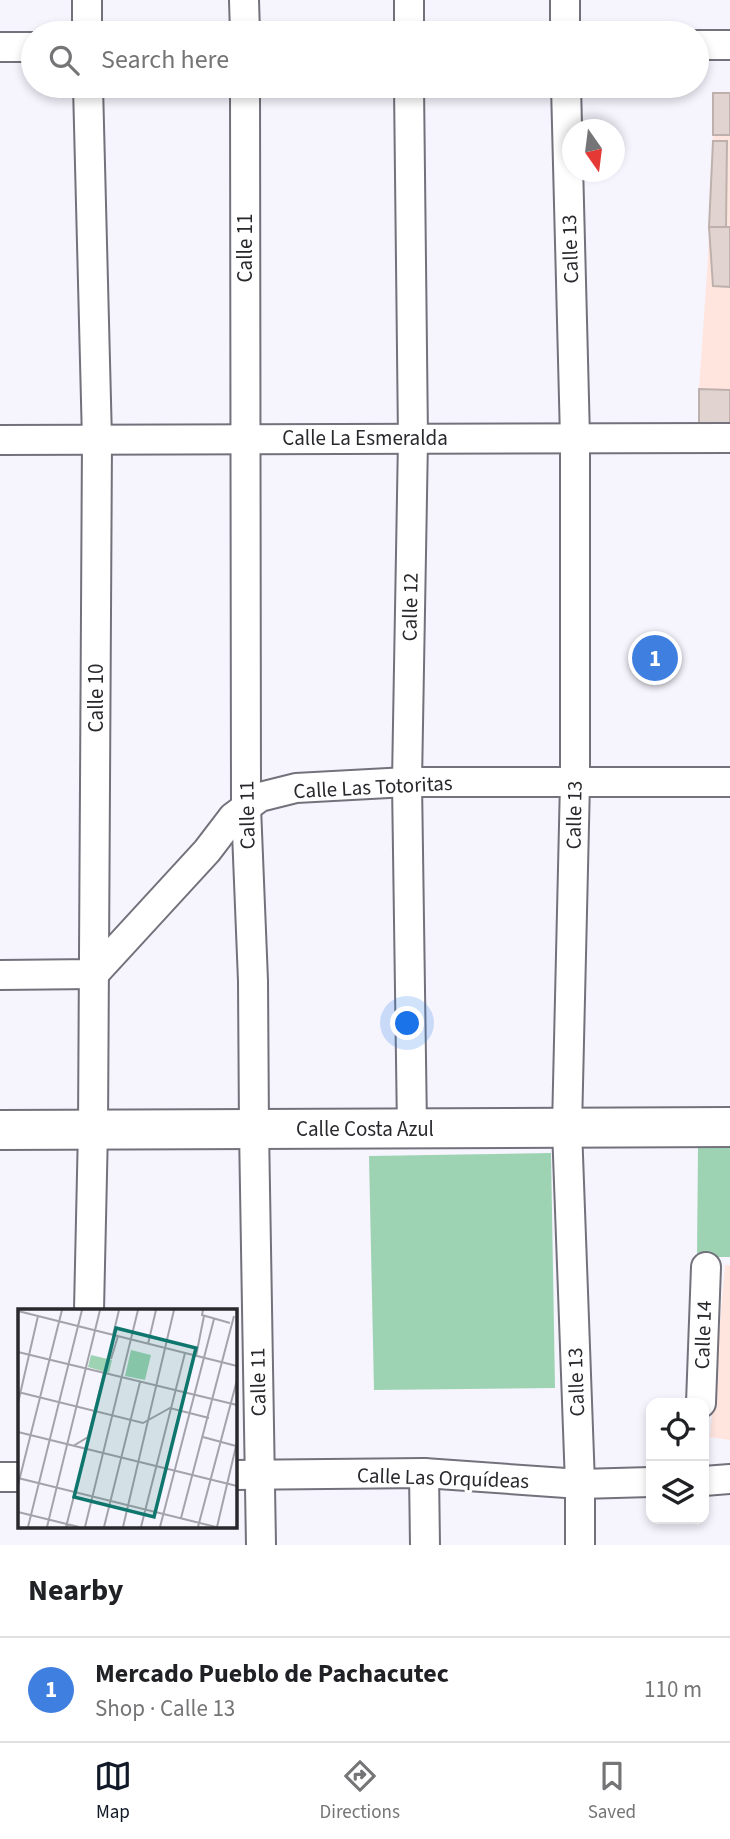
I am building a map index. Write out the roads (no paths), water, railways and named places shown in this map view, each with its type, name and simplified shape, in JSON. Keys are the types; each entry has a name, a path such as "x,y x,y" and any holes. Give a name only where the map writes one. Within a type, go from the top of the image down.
{"street":[{"path":"87,0 87,21"},
{"path":"244,0 245,21"},
{"path":"409,0 409,21"},
{"path":"565,0 565,21"},
{"path":"709,45 730,45"},
{"path":"0,47 21,47"},
{"name":"Calle 10","path":"88,98 97,440 93,1129 89,1309"},
{"name":"Calle 11","path":"245,98 246,807 253,981 254,1129 247,1475 261,1545"},
{"name":"Calle 12","path":"409,98 413,439 407,782 412,1128"},
{"name":"Calle 13","path":"565,98 575,438 575,782 567,1128 580,1545"},
{"name":"Calle La Esmeralda","path":"0,440 730,438"},
{"name":"Calle Las Totoritas","path":"94,974 207,850 233,817 260,797 296,788 407,782 730,782"},
{"path":"0,975 94,974"},
{"name":"Calle Costa Azul","path":"0,1130 730,1127"},
{"name":"Calle 14","path":"701,1398 706,1267"},
{"path":"424,1473 425,1545"},
{"name":"Calle Las Orquídeas","path":"247,1475 424,1473 580,1484 646,1482"},
{"path":"0,1477 18,1477"},
{"path":"709,1481 730,1479"}],"place":[{"name":"Mercado Pueblo de Pachacutec","path":"655,658"}]}
